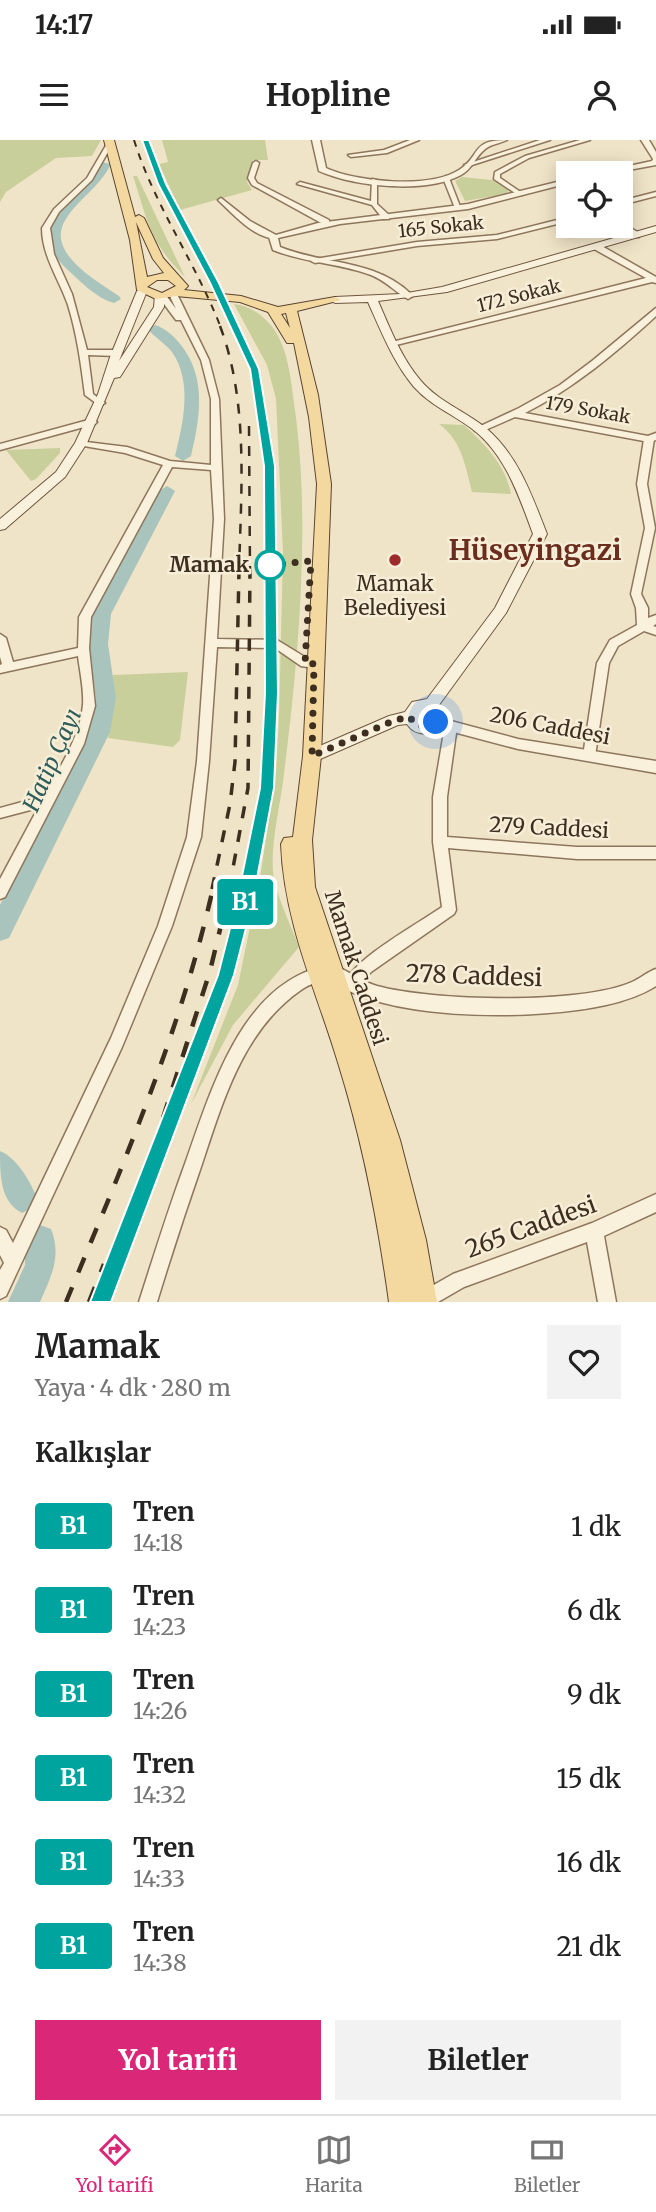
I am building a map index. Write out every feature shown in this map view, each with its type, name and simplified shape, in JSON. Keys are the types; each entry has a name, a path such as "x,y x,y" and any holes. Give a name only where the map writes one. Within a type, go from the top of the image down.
{"main road":[{"path":"102,399 159,307 168,295 182,286 158,259 147,239 113,141"},
{"path":"113,141 143,287"},
{"path":"143,287 168,295 240,299 280,305 408,296 443,290 656,229"},
{"path":"0,526 61,474 81,443 102,399 143,287 157,277 176,279 198,287 280,305"},
{"path":"312,756 395,720 410,717 416,708 439,718 501,610 540,534 510,467 479,429 443,406 420,386 401,362 371,298"},
{"name":"Mamak Caddesi","path":"280,305 312,387 321,442 323,543 290,867 295,898 388,1140 413,1240 424,1301"},
{"name":"Mamak Caddesi","path":"310,664 312,756 302,840 303,865 324,973 372,1144 395,1247 402,1302"}],"street":[{"path":"316,140 322,169 348,178 409,182 446,178 461,172 483,147 503,140"},
{"path":"351,155 372,155 416,140"},
{"path":"467,165 547,140"},
{"path":"633,166 656,161 645,140"},
{"path":"102,399 89,395 84,352 67,292 53,266 46,226 50,218 89,180 96,170 99,155 113,141"},
{"path":"520,194 497,179 497,173 527,157 582,141"},
{"path":"256,163 251,178 254,184 268,194 326,222"},
{"path":"446,178 459,208"},
{"path":"373,180 374,204"},
{"path":"300,184 374,204 386,217"},
{"path":"221,200 247,223 273,237 326,222 459,208 556,186"},
{"path":"633,200 656,194"},
{"name":"165 Sokak","path":"315,261 417,244 497,237 556,222"},
{"path":"273,237 272,242 276,248 315,261 379,275 398,284 408,296"},
{"path":"597,247 655,280"},
{"name":"172 Sokak","path":"392,343 655,280"},
{"path":"0,1290 117,1042 169,913 194,837 203,761 219,519 215,399 205,360 168,295"},
{"path":"479,429 575,381 656,311"},
{"path":"84,352 117,353"},
{"name":"179 Sokak","path":"513,414 653,438"},
{"path":"0,447 92,422"},
{"path":"643,626 642,608 636,594 650,528 642,484 653,438"},
{"path":"81,443 127,450 169,464 216,468"},
{"path":"0,893 78,744 86,721 89,702 82,633 92,601 169,464"},
{"path":"589,756 603,663 614,643 656,620"},
{"path":"643,626 656,631"},
{"path":"0,638 5,668 82,651"},
{"path":"212,643 277,644 310,664"},
{"path":"351,984 366,967 449,910 440,842 439,718"},
{"name":"206 Caddesi","path":"439,718 518,744 656,767"},
{"path":"0,813 48,800"},
{"name":"279 Caddesi","path":"440,842 577,853 656,853"},
{"path":"148,1302 174,1214 231,1063 260,1019 288,989 324,973"},
{"name":"278 Caddesi","path":"324,973 396,998 457,1005 531,1006 620,995 654,984"},
{"name":"265 Caddesi","path":"424,1301 459,1280 594,1231 656,1203"},
{"path":"594,1231 607,1302"},
{"path":"0,1236 12,1261"}],"green space":[{"path":"0,140 101,140 92,156 56,158 6,192 0,202"},
{"path":"162,140 265,140 268,160 253,160 247,182 252,190 180,210 159,164 168,162"},
{"path":"133,176 137,176 185,277 164,253 151,230"},
{"path":"462,177 492,180 510,189 506,194 465,201 455,181"},
{"path":"234,304 258,313 280,339 291,378 300,455 302,548 298,643 273,861 277,889 299,947 233,1025 191,1104 238,985 260,878 276,773 283,553 276,399 267,365"},
{"path":"439,424 464,425 472,432 505,474 511,494 472,492 458,446"},
{"path":"60,448 60,453 31,481 6,450"},
{"path":"188,672 180,740 173,747 108,738 114,707 113,675"}],"waterway":[{"name":"Hatip Çayı","path":"105,164 97,180 60,218 55,231 56,244 70,266 114,299"},
{"name":"Hatip Çayı","path":"155,329 170,341 181,355 192,386 190,420 183,456"},
{"name":"Hatip Çayı","path":"0,930 99,732 106,698 98,644 101,614 167,491"},
{"name":"Hatip Çayı","path":"0,1165 22,1198"},
{"name":"Hatip Çayı","path":"24,1302 40,1266 40,1240"}],"railway":[{"path":"134,140 164,212 221,328"},
{"path":"146,140 162,184 235,327"},
{"path":"220,326 229,355 239,416 242,479 239,572"},
{"path":"235,327 255,369 269,465 270,572"},
{"path":"249,426 250,571"},
{"path":"212,889 230,804 235,762 239,570"},
{"path":"247,889 267,788 271,693 270,570"},
{"path":"229,889 248,788 250,571"},
{"path":"66,1302 129,1149 167,1046 200,941 213,888"},
{"path":"163,1118 210,971 230,888"},
{"path":"100,1302 226,975 247,888"},
{"path":"89,1302 104,1264"}],"train":[{"name":"B1","path":"100,1302 226,975 244,905 267,788 271,693 269,466 255,369 215,283 162,184 146,140"}],"place":[{"name":"Mamak Belediyesi","path":"395,560"},
{"name":"Mamak","path":"270,565"}],"district":[{"name":"Hüseyingazi","path":"535,550"}],"route":[{"path":"270,565 311,561 305,663 314,664 312,756 395,720 410,717 414,723 426,727 436,722"}]}
